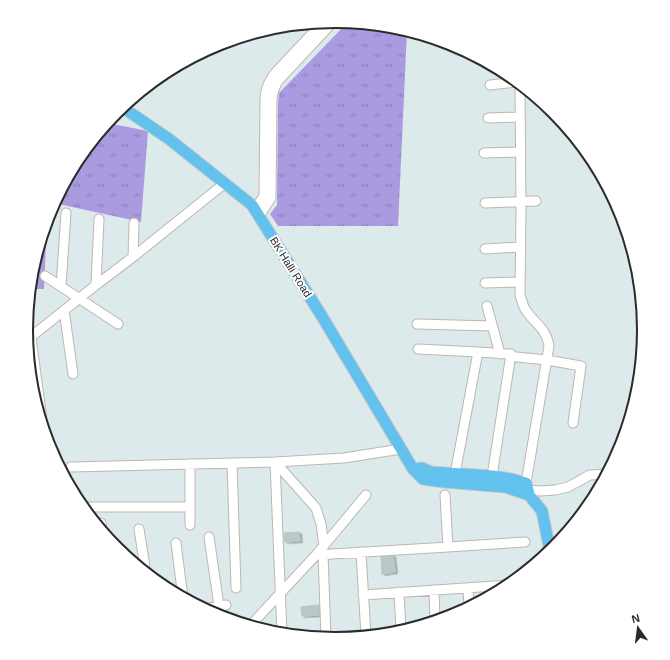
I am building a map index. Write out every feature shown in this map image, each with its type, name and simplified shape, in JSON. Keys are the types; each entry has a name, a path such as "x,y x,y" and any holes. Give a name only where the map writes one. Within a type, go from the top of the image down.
{"main road":[{"name":"BK Halli Road","path":"127,111 169,139 252,205 323,318 413,469 423,480 492,476 511,479 528,489"},
{"name":"BK Halli Road","path":"455,478 505,487 528,489"},
{"path":"528,489 542,511 549,544"}],"street":[{"path":"257,212 271,198 272,98 275,84 327,28"},
{"path":"257,212 264,196 265,97 267,86 272,76 316,29"},
{"path":"490,86 509,83"},
{"path":"520,91 520,295 523,306 541,327 548,340 549,346 528,489 541,491 568,488 590,475 601,474"},
{"path":"488,118 520,117"},
{"path":"484,153 520,152"},
{"path":"33,335 96,285 134,258 225,183"},
{"path":"485,203 536,201"},
{"path":"61,286 66,213"},
{"path":"96,285 99,219"},
{"path":"134,223 134,258"},
{"path":"485,249 520,247"},
{"path":"45,276 118,324"},
{"path":"485,283 520,282"},
{"path":"487,306 500,354"},
{"path":"64,310 73,374"},
{"path":"417,324 492,326"},
{"path":"418,349 510,354 492,476"},
{"path":"455,478 478,352"},
{"path":"518,357 581,366 573,423"},
{"path":"70,467 275,462 344,458 401,449"},
{"path":"275,462 316,508 321,524 321,552 326,632"},
{"path":"275,462 282,627"},
{"path":"232,463 236,588"},
{"path":"190,464 190,525"},
{"path":"254,621 321,552 366,495"},
{"path":"445,495 448,547"},
{"path":"90,507 190,507"},
{"path":"140,529 145,565"},
{"path":"209,538 222,606 215,607"},
{"path":"321,552 361,552 525,542"},
{"path":"176,543 182,591"},
{"path":"361,552 366,630"},
{"path":"363,594 493,587"},
{"path":"468,588 469,601"},
{"path":"434,590 435,615"},
{"path":"399,592 401,625"}],"green space":[{"path":"342,28 374,31 407,37 398,226 278,226 270,214 277,205 279,93"},
{"path":"114,124 148,131 141,222 60,204 73,179 84,162 95,146"},
{"path":"46,242 44,289 36,289"}],"building":[{"path":"299,532 300,541 285,542 284,533"},
{"path":"393,555 395,572 382,574 381,556"},
{"path":"319,605 320,615 302,616 301,607"}]}
